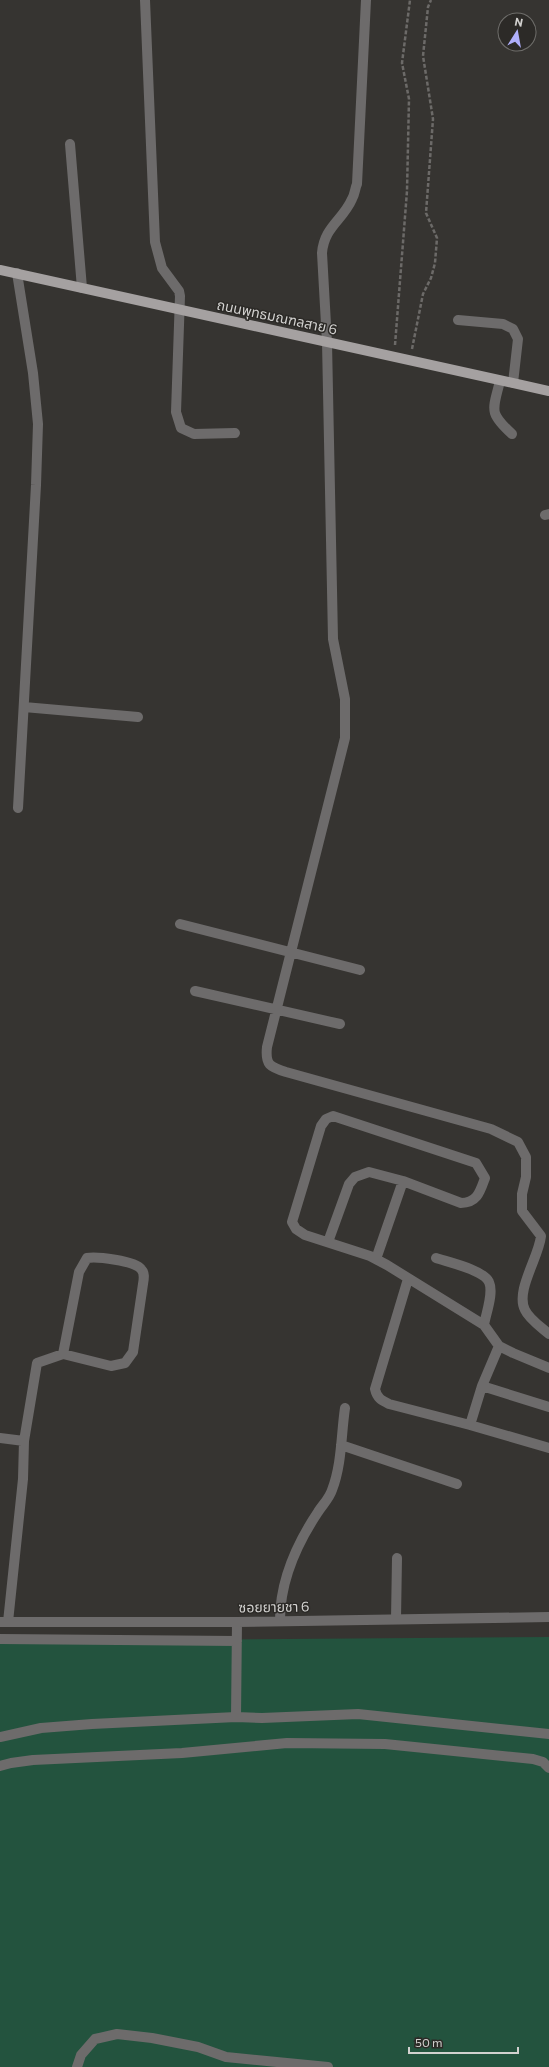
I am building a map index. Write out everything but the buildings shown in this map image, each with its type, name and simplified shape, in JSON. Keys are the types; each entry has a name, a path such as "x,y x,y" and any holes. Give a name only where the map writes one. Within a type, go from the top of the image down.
{"main road":[{"name":"ถนนพุทธมณฑลสาย 6","path":"0,270 549,391"}],"street":[{"path":"145,0 155,242 162,268 179,291 176,412 181,428 194,434 235,433"},
{"path":"366,0 357,184 353,199 328,232 323,242 322,253 327,342 333,639 345,699 346,738 278,1011 267,1047 266,1058 272,1067 490,1130 518,1142 526,1157 526,1177 522,1194 522,1211 540,1236 540,1247 526,1280 522,1296 524,1310 549,1334"},
{"path":"70,144 82,288"},
{"path":"17,273 33,373 38,424 18,808"},
{"path":"458,320 503,324 513,329 518,339 513,383"},
{"path":"500,381 494,409 495,417 512,434"},
{"path":"24,707 138,717"},
{"path":"180,924 360,970"},
{"path":"195,991 340,1024"},
{"path":"328,1242 349,1184 355,1177 370,1172 403,1181 461,1203 470,1203 475,1200 485,1178 476,1163 332,1116 326,1119 321,1126 292,1222 296,1229 305,1234 376,1259 484,1325 499,1346 549,1368"},
{"path":"376,1259 403,1181"},
{"path":"4,1622 23,1485 24,1441 37,1363 63,1354 111,1366 125,1363 133,1352 144,1275 141,1268 134,1264 100,1258 87,1258 79,1272 63,1354"},
{"path":"436,1258 479,1272 486,1276 490,1282 491,1292 484,1325"},
{"path":"408,1279 375,1389 376,1395 379,1399 389,1404 470,1425 549,1448"},
{"path":"470,1425 482,1386 499,1346"},
{"path":"482,1386 549,1407"},
{"path":"280,1620 280,1599 286,1573 318,1512 328,1500 337,1478 345,1408"},
{"path":"0,1438 24,1441"},
{"path":"341,1445 457,1484"},
{"path":"396,1619 397,1558"},
{"name":"ซอยยายชา 6","path":"4,1622 237,1622 280,1620 549,1617"},
{"path":"236,1717 237,1622"},
{"path":"0,1639 237,1641"},
{"path":"0,1737 41,1728 236,1717 262,1718 358,1714 549,1734"},
{"path":"0,1766 33,1760 182,1753 287,1743 385,1744 533,1759 543,1762 549,1768"},
{"path":"77,2067 81,2055 95,2039 117,2034 152,2038 198,2047 226,2057 328,2067"}],"path":[{"path":"394,357 407,191 409,99 402,63 410,0"},
{"path":"409,361 423,294 431,278 435,263 437,238 426,213 433,119 423,56 431,0"}],"green space":[{"path":"549,1637 549,2067 0,2067 0,1641"}]}
